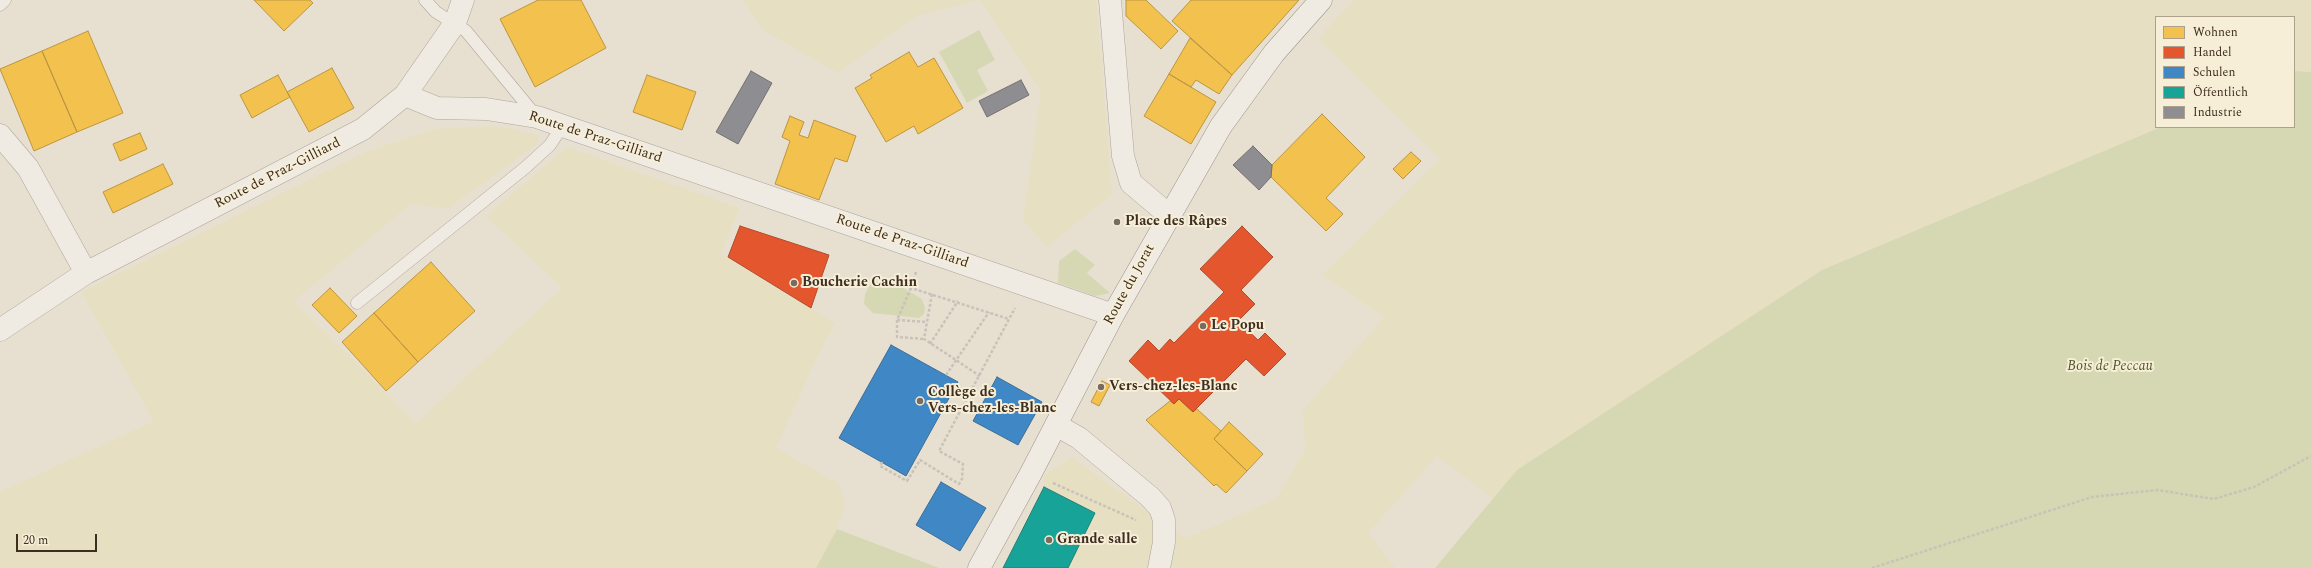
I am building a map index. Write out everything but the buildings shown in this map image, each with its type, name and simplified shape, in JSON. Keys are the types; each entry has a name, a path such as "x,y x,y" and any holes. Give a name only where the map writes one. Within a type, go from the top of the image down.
{"street":[{"path":"405,95 455,23 463,0"},
{"path":"1110,0 1123,156 1131,183 1170,216"},
{"name":"Route du Jorat","path":"979,568 1056,425 1113,314 1221,126 1274,53 1321,0"},
{"name":"Route de Praz-Gilliard","path":"0,330 86,273 364,129 405,95 437,108 486,108 537,117 563,125 1113,314"},
{"path":"0,135 28,168 86,273"},
{"path":"1056,425 1079,438 1150,497 1160,508 1164,520 1164,542 1159,568"}],"lane":[{"path":"0,5 5,0"},
{"path":"425,0 436,12 466,31 537,117"},
{"path":"357,303 526,167 550,145 563,125"}],"path":[{"path":"917,268 911,288 897,320 897,337 924,339 980,376"},
{"path":"911,288 1009,319"},
{"path":"924,339 932,294"},
{"path":"930,344 958,302"},
{"path":"882,462 880,466 907,481 920,460 959,484 962,478 962,464 939,451 1018,302"},
{"path":"946,375 989,312"},
{"path":"897,320 927,322"},
{"path":"1872,568 2092,497 2157,490 2214,499 2254,487 2311,456"},
{"path":"1046,480 1140,522"}],"shaded area":[{"path":"742,0 980,0 918,15 838,73 763,30"},
{"path":"980,0 1096,0 1112,194 1047,247 1023,220 1041,91"},
{"path":"1353,0 2311,0 2311,72 2295,71 2295,16 2155,16 2155,128 2159,128 1822,270 1517,470 1493,499 1437,456 1368,533 1395,568 1003,568 1044,487 1044,475 1071,457 1186,538 1276,499 1305,450 1303,410 1384,317 1322,275 1440,159 1318,39"},
{"path":"496,126 539,135 536,145 447,209 412,203 294,301 416,423 562,288 486,216 567,147 739,208 721,254 835,323 818,355 776,448 839,484 845,504 837,529 816,568 0,568 0,492 154,421 81,292 368,151 434,129"}],"green space":[{"path":"979,30 995,60 977,70 988,91 967,103 939,52"},
{"name":"Bois de Peccau","path":"2295,71 2311,72 2311,568 1435,568 1517,470 1822,270 2159,128 2295,128"},
{"path":"1075,249 1095,265 1087,273 1110,293 1095,296 1058,283 1059,261"},
{"path":"889,280 922,299 925,308 924,314 919,318 873,313 864,304 865,294 871,283"},
{"path":"837,529 939,568 816,568"}],"place":[{"name":"Place des Râpes","path":"1117,222"},
{"name":"Boucherie Cachin","path":"794,283"},
{"name":"Le Popu","path":"1203,326"},
{"name":"Vers-chez-les-Blanc","path":"1101,387"},
{"name":"Collège de Vers-chez-les-Blanc","path":"920,401"},
{"name":"Grande salle","path":"1049,540"}]}
